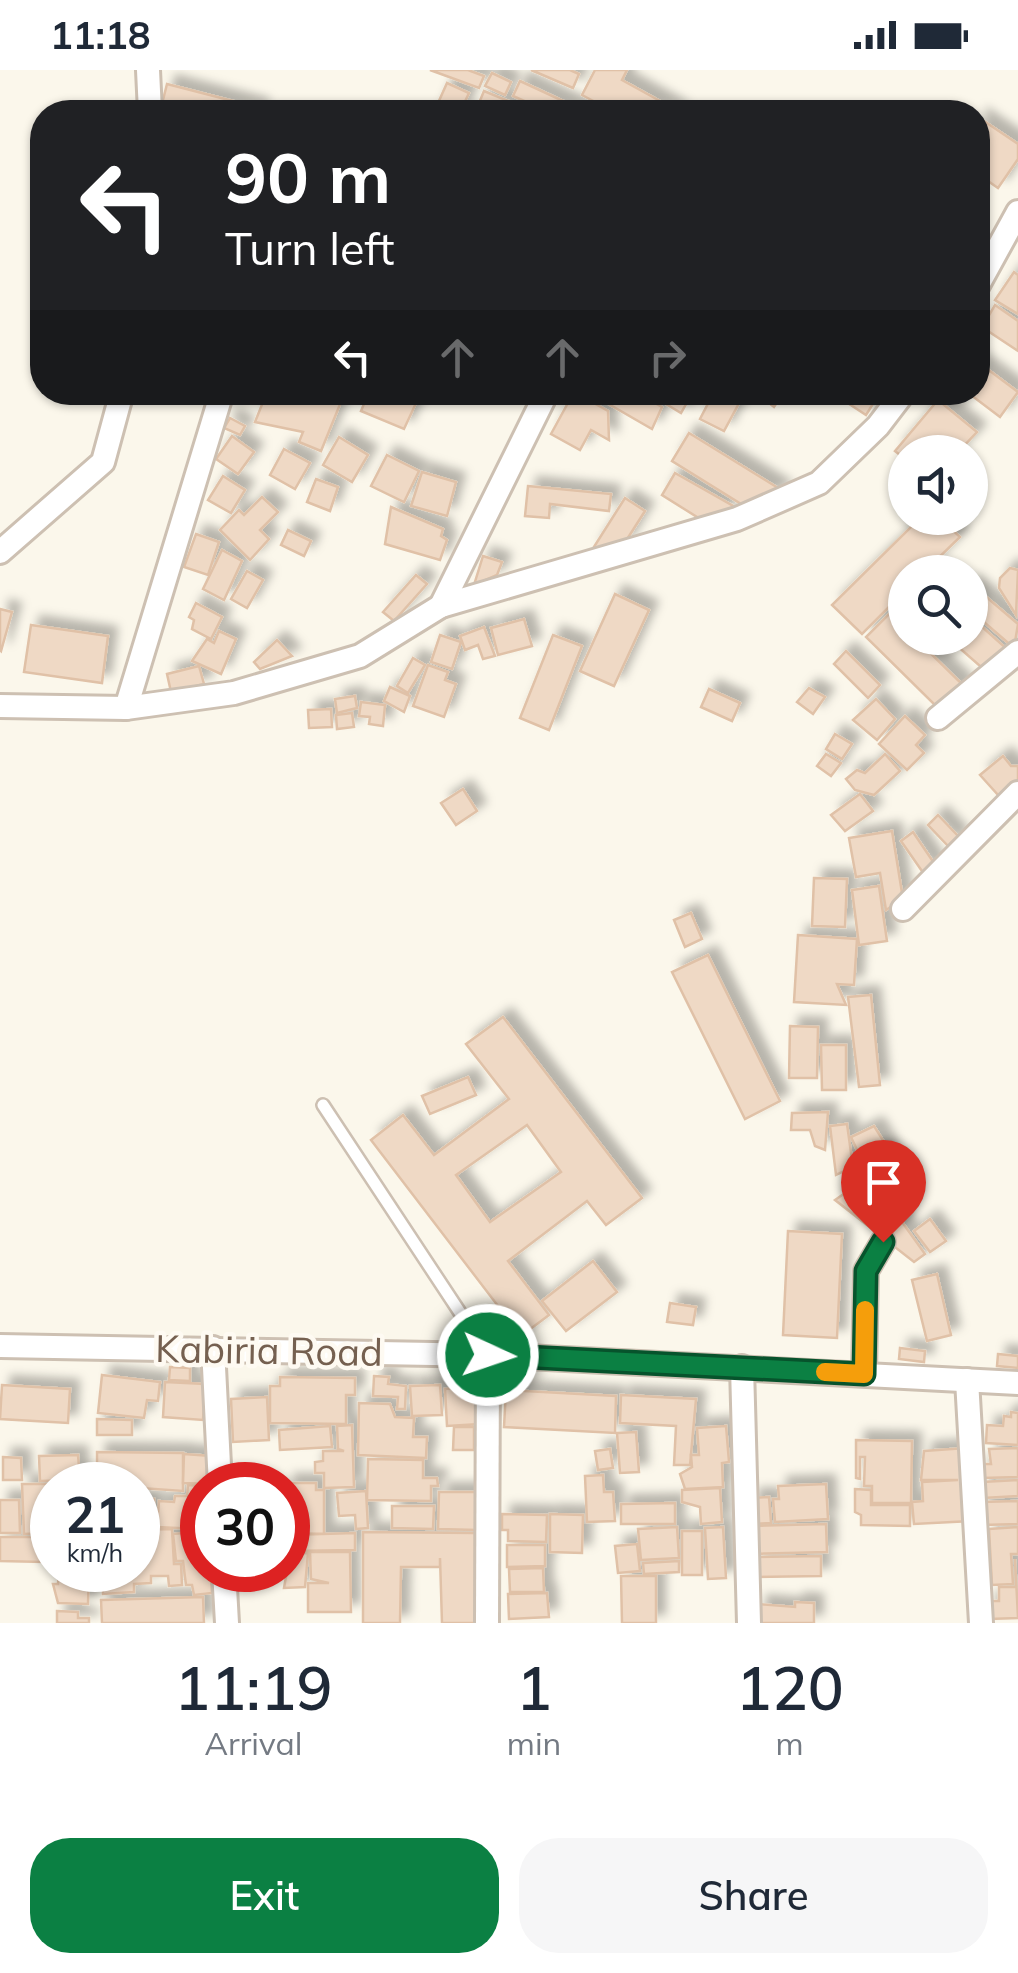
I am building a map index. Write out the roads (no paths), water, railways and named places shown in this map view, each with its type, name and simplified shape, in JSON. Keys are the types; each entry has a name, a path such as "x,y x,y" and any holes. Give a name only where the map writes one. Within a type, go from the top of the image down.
{"street":[{"path":"148,70 149,100"},
{"path":"990,264 1018,212"},
{"path":"0,552 103,462 118,405"},
{"path":"126,708 218,405"},
{"path":"441,606 541,405"},
{"path":"0,706 126,708 234,693 360,656 441,606 737,519 819,483 894,405"},
{"path":"938,718 1018,652"},
{"path":"903,909 1018,793"},
{"path":"864,1374 866,1271 883,1242"},
{"name":"Kabiria Road","path":"0,1346 488,1355 1018,1384"},
{"path":"214,1348 219,1462"},
{"path":"488,1355 488,1623"},
{"path":"742,1368 749,1623"},
{"path":"967,1380 981,1623"},
{"path":"225,1592 227,1623"}],"lane":[{"path":"324,1105 488,1355"}]}
